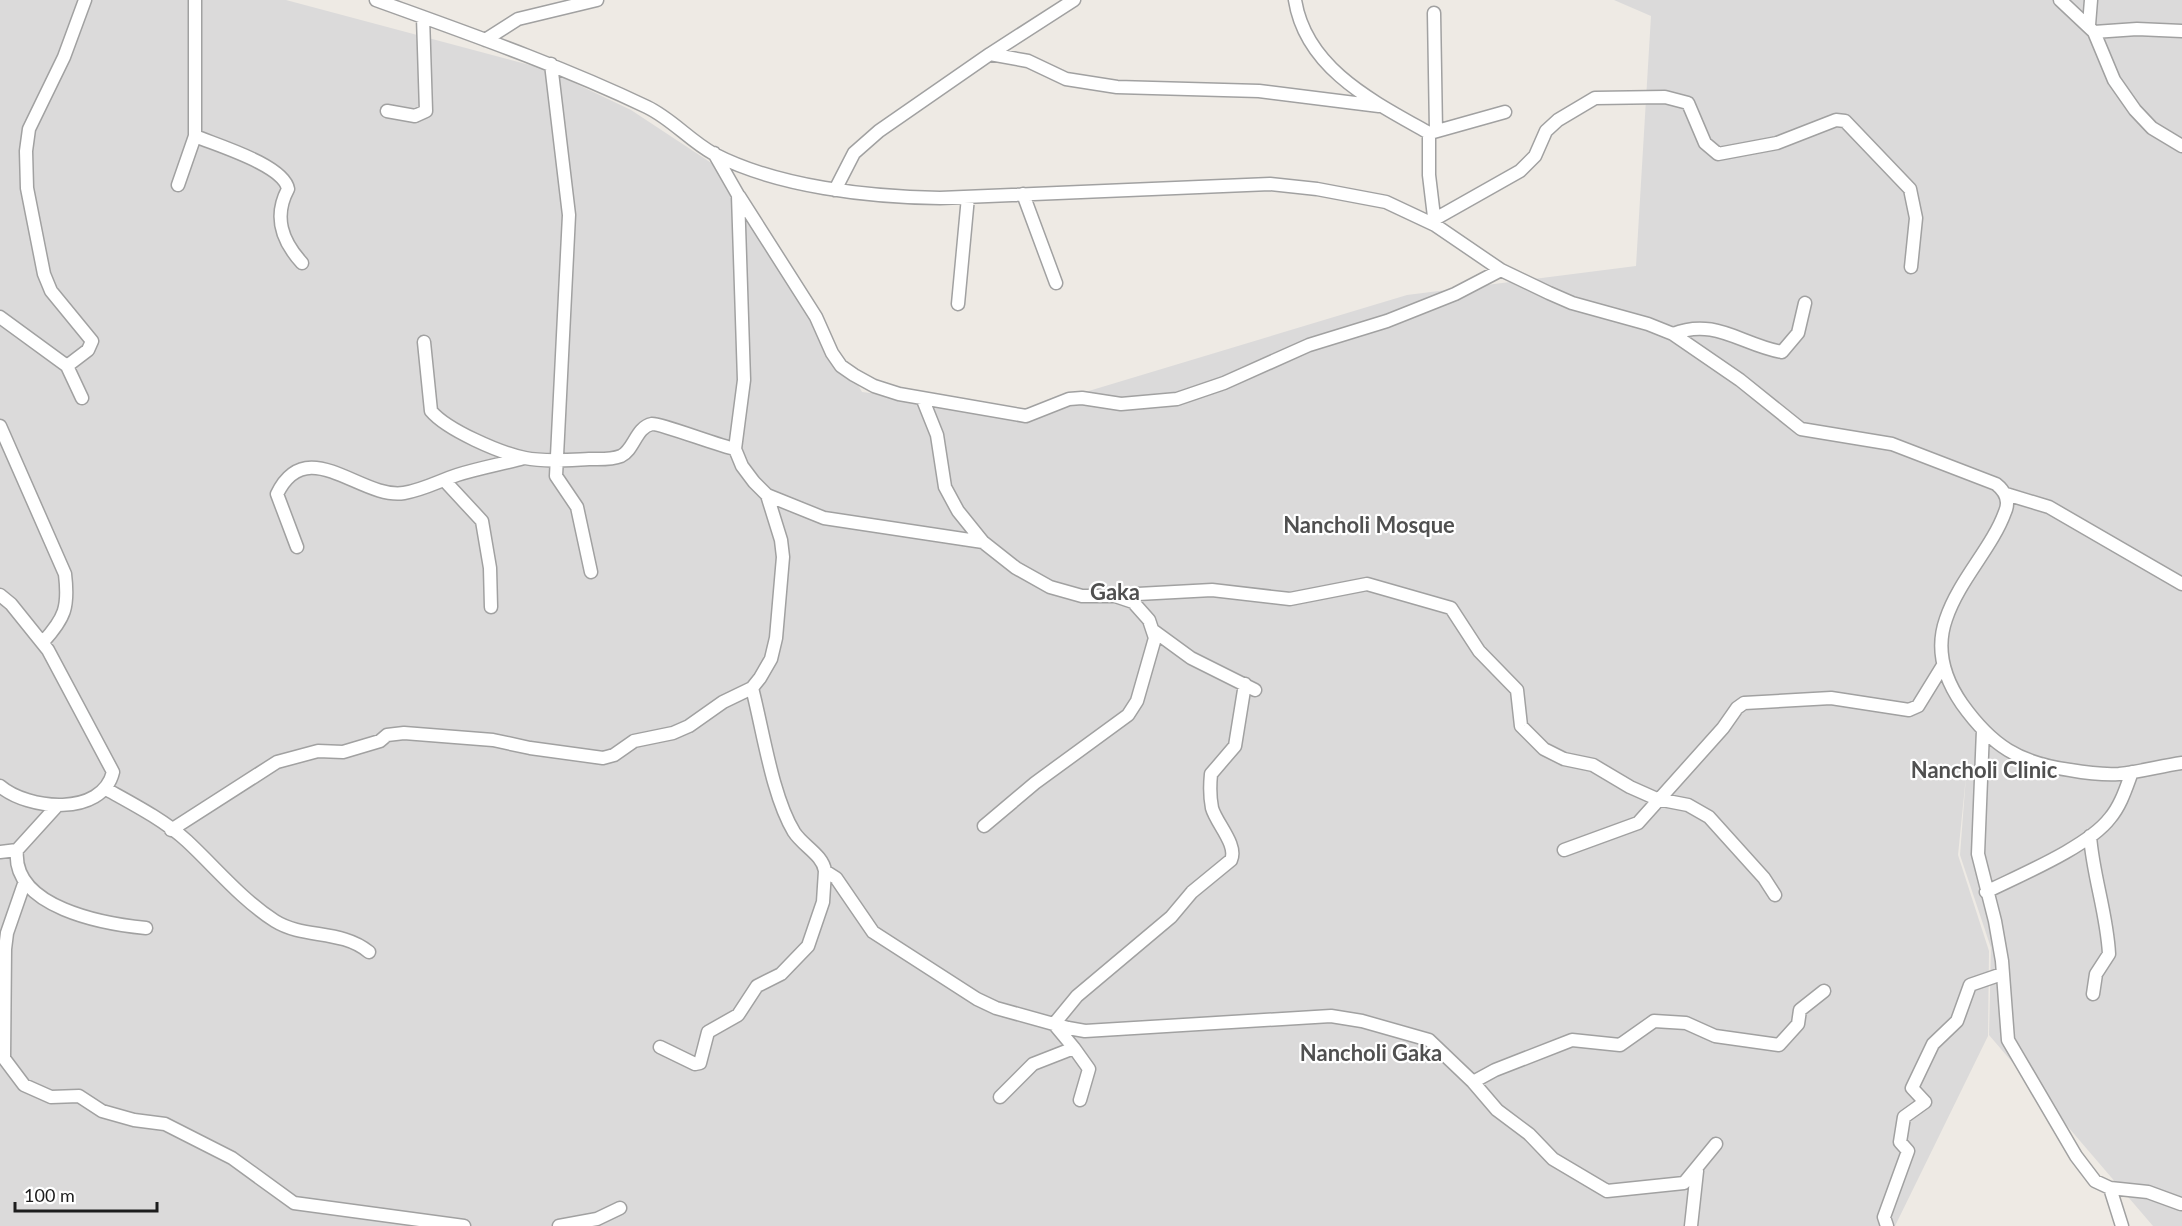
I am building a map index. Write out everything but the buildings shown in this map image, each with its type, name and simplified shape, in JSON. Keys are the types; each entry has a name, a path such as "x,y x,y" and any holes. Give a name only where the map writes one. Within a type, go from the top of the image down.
{"street":[{"path":"67,366 88,350 92,341 51,291 44,274 27,188 26,151 29,129 64,57 85,0"},
{"path":"178,185 195,136 195,0"},
{"path":"376,0 551,64 648,107 714,153 770,175 835,190 892,197 968,197 1270,184 1317,189 1386,202 1435,222 1502,270 1572,303 1648,324 1672,334 1740,380 1801,429 1827,435 1876,440 1909,448 1996,484 2006,494 2049,507 2182,584"},
{"path":"485,40 518,19 597,0"},
{"path":"835,190 854,153 870,138 990,54 1074,0"},
{"path":"1295,0 1305,32 1321,58 1332,70 1379,106 1432,132 1505,112"},
{"path":"2060,0 2091,28 2119,89 2135,110 2152,128 2182,146"},
{"path":"2091,0 2091,28"},
{"path":"1434,13 1429,175 1435,222"},
{"path":"387,111 415,116 426,111 423,17"},
{"path":"2091,28 2182,31"},
{"path":"990,54 1028,61 1066,78 1117,87 1258,91 1379,106"},
{"path":"551,64 569,215 556,476 577,507 591,572"},
{"path":"1435,222 1520,171 1535,156 1545,131 1558,120 1595,98 1665,97 1688,103 1700,134 1711,150 1718,154 1777,143 1836,120 1845,121 1911,189 1916,218 1911,267"},
{"path":"195,136 252,159 283,178 288,189 281,207 281,227 290,249 302,263"},
{"path":"714,153 738,195 816,317 832,353 842,366 874,386 922,400 1026,416 1069,399 1082,398 1121,404 1177,399 1224,383 1309,345 1387,321 1436,302 1502,270"},
{"path":"1023,194 1056,283"},
{"path":"171,830 277,762 318,751 343,752 380,741 387,735 404,734 493,740 530,748 603,758 614,755 634,741 673,733 689,726 723,702 752,688 771,659 782,583 781,540 767,495 742,465 735,449 744,380 738,195"},
{"path":"958,304 968,197"},
{"path":"1672,334 1688,328 1712,329 1782,352 1798,333 1805,303"},
{"path":"0,317 67,366 82,398"},
{"path":"424,342 430,411 437,418 475,438 524,458 558,461 614,459 623,456 649,425 656,424 703,441 735,449"},
{"path":"922,400 937,435 947,493 983,542 1016,568 1050,587 1082,596 1212,590 1290,599 1367,584 1451,608 1479,651 1517,690 1520,723 1524,730 1554,755 1593,765 1630,788 1657,799 1688,805 1716,822 1764,878 1775,895"},
{"path":"0,426 65,574 68,597 64,614 43,642"},
{"path":"297,547 277,494 291,475 302,469 314,467 328,470 389,494 404,493 524,458"},
{"path":"444,480 482,521 490,568 491,607"},
{"path":"2006,494 2006,510 1946,618 1941,651 1942,668 1953,690 1983,730 2014,756 2031,763 2101,775 2182,763"},
{"path":"767,495 840,522 983,542"},
{"path":"0,595 11,603 43,642 113,772 106,789 96,795 56,807 40,805 23,799 0,786"},
{"path":"1054,1024 1077,996 1171,917 1192,892 1233,856 1212,808 1211,774 1235,746 1250,687 1191,657 1154,631 1140,607 1115,596"},
{"path":"984,826 1035,783 1128,715 1137,701 1154,644 1154,631"},
{"path":"1564,850 1633,826 1723,728 1737,708 1744,703 1831,698 1909,711 1918,706 1942,668"},
{"path":"660,1047 695,1064 700,1063 708,1032 738,1015 757,986 781,974 808,946 823,902 824,863 796,834 785,813 752,688"},
{"path":"1983,730 1978,854 1995,921 2008,1040 2076,1156 2095,1181 2110,1188 2148,1192 2181,1204"},
{"path":"1986,892 2090,836 2110,818 2121,800 2132,772"},
{"path":"106,789 185,839 249,903 277,922 293,930 321,932 346,939 369,952"},
{"path":"56,807 17,850 16,859 25,881 36,892 71,913 88,919 146,928"},
{"path":"2090,836 2092,867 2102,902 2109,954 2096,974 2093,994"},
{"path":"0,852 17,850"},
{"path":"825,871 836,878 873,932 986,1004 1054,1024 1085,1030 1226,1021 1343,1017 1428,1040 1473,1082 1497,1110 1530,1134 1553,1159 1607,1191 1680,1185 1697,1169 1716,1144"},
{"path":"25,881 7,933 2,1055 24,1084 51,1097 79,1095 102,1111 134,1120 165,1124 232,1158 294,1203 464,1226"},
{"path":"1887,1226 1884,1217 1908,1151 1900,1142 1904,1117 1924,1102 1912,1088 1933,1044 1957,1021 1970,985 2002,974"},
{"path":"1473,1082 1495,1070 1572,1040 1620,1046 1654,1021 1686,1023 1715,1036 1779,1045 1798,1024 1800,1010 1824,991"},
{"path":"1054,1024 1089,1069 1080,1100"},
{"path":"1000,1097 1033,1064 1074,1048"},
{"path":"1691,1226 1697,1169"},
{"path":"2110,1188 2122,1226"},
{"path":"559,1226 597,1219 620,1208"}],"shaded area":[{"path":"0,0 286,0 545,69 631,110 722,170 786,257 862,392 1019,412 1407,295 1636,266 1651,16 1614,0 2182,0 2182,1226 2153,1226 1989,1035 1991,948 1960,855 1966,776 1958,855 1989,951 1988,1036 1895,1226 0,1226"}],"district":[{"name":"Nancholi Mosque","path":"1369,525"},
{"name":"Gaka","path":"1115,592"},
{"name":"Nancholi Clinic","path":"1984,770"},
{"name":"Nancholi Gaka","path":"1371,1053"}]}
